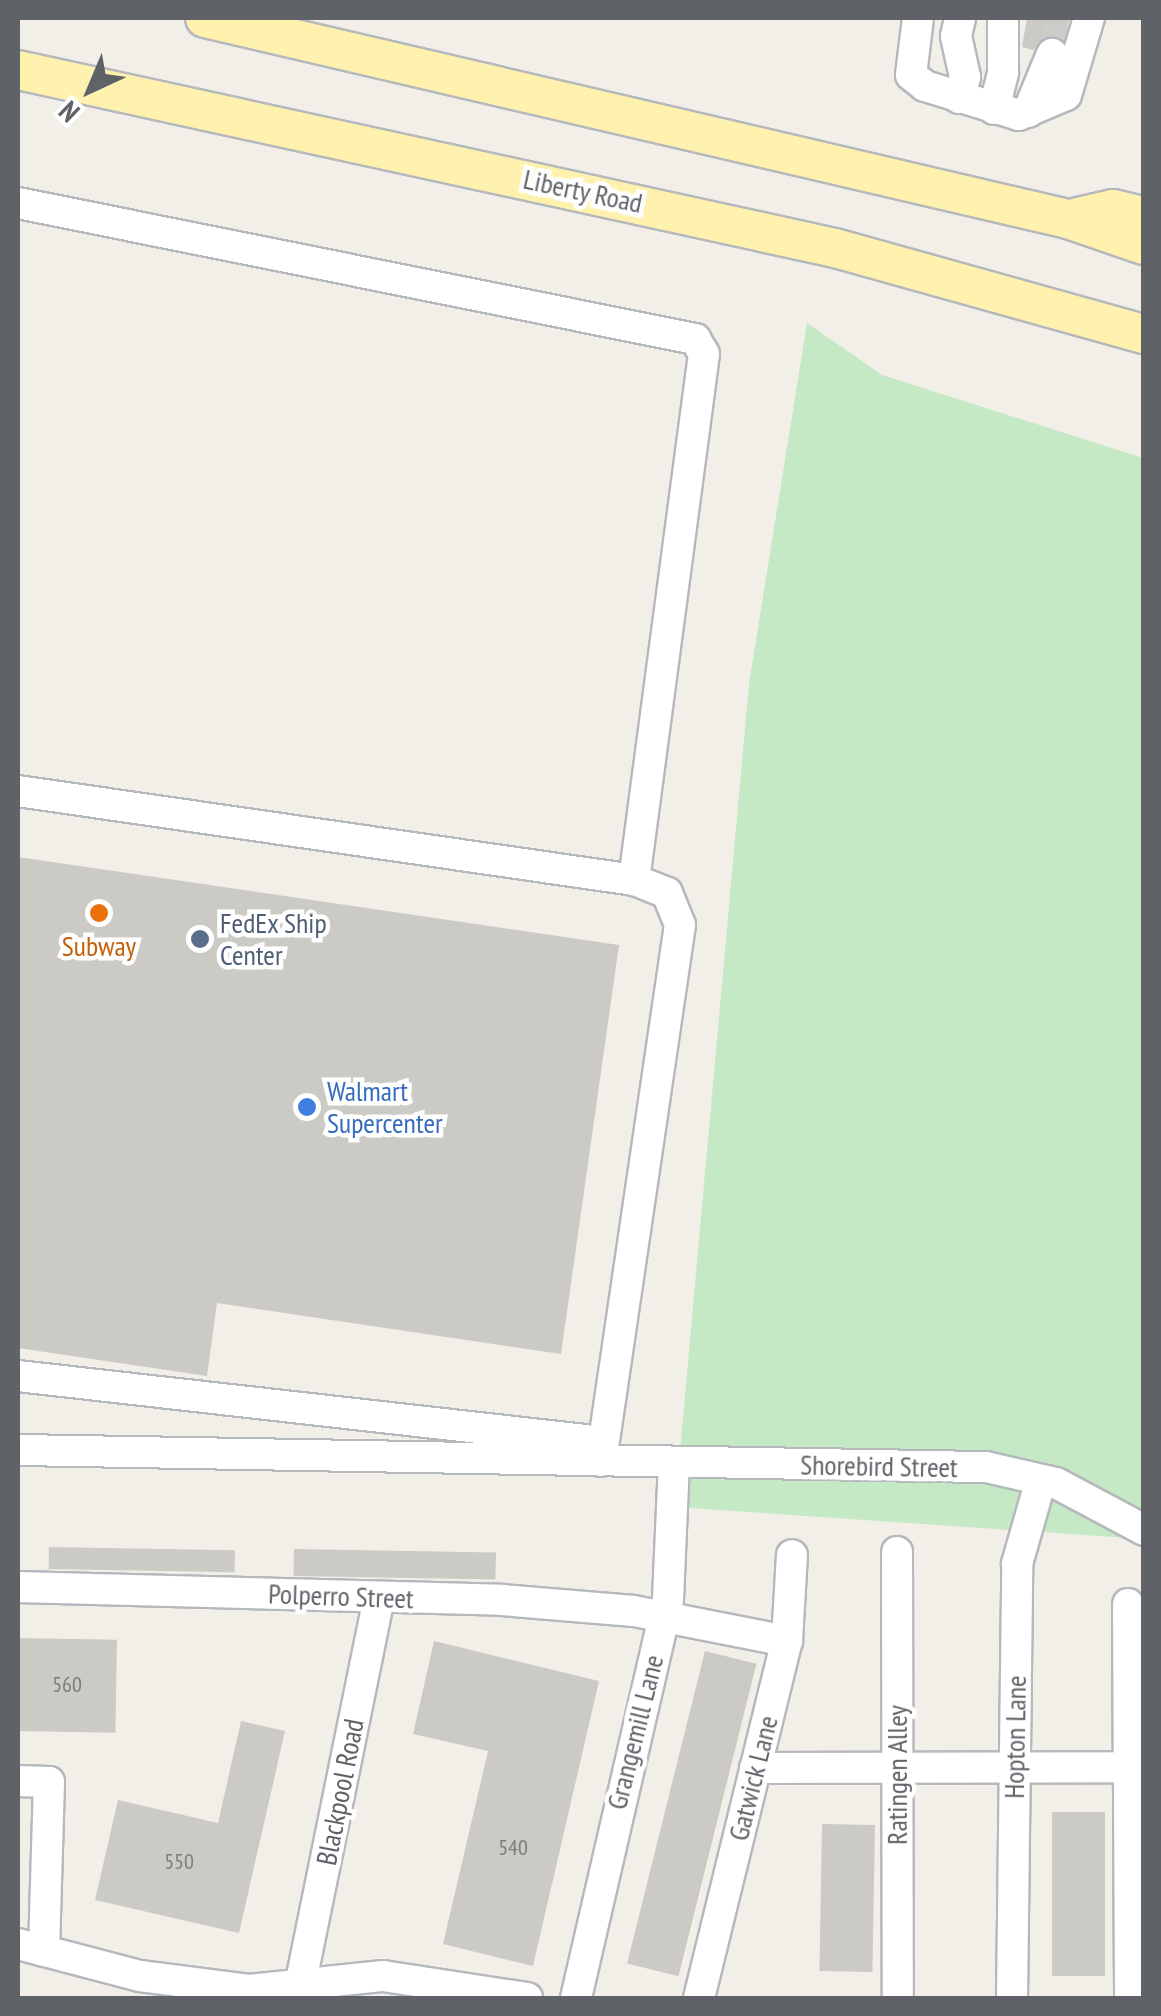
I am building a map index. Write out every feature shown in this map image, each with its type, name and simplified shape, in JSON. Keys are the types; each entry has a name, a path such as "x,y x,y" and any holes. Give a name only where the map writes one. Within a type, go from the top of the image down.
{"main road":[{"path":"205,18 1068,219 1144,246"},
{"name":"Liberty Road","path":"18,70 818,244 1144,334"},
{"path":"1068,219 1113,209 1144,216"}],"street":[{"path":"918,18 911,74 959,98 994,109 1028,112 1066,96 1089,18"},
{"path":"959,98 965,77 956,36 960,18"},
{"path":"994,109 1003,72 1003,18"},
{"path":"1028,112 1052,54"},
{"path":"18,204 695,339 704,354 634,880"},
{"path":"18,791 634,880 667,893 680,925 602,1452"},
{"path":"18,1376 602,1452"},
{"path":"18,1450 602,1452"},
{"name":"Shorebird Street","path":"602,1452 674,1462 986,1467 1042,1480 1144,1530"},
{"name":"Grangemill Lane","path":"576,1998 664,1616 674,1462"},
{"name":"Hopton Lane","path":"1012,1998 1017,1564 1042,1480"},
{"name":"Ratingen Alley","path":"897,1552 898,1998"},
{"name":"Gatwick Lane","path":"699,1998 787,1641 792,1555"},
{"name":"Polperro Street","path":"18,1587 518,1601 664,1616 787,1641"},
{"name":"Blackpool Road","path":"300,1986 379,1597"},
{"path":"1128,1604 1136,1766 1130,1998"},
{"path":"755,1768 1136,1766"},
{"path":"18,1781 49,1782 31,1947 138,1987 249,1990 384,1976 527,1998"}],"green space":[{"path":"807,323 882,375 1143,458 1143,1539 675,1507 749,684"}],"building":[{"path":"1027,18 1070,18 1063,39 1049,36 1033,50 1022,47"},
{"name":"Walmart Supercenter","path":"18,857 619,945 561,1354 217,1303 207,1376 18,1348"},
{"path":"49,1547 235,1550 235,1572 49,1569"},
{"path":"294,1549 496,1553 495,1580 294,1576"},
{"path":"18,1638 117,1640 115,1733 18,1731"},
{"path":"434,1641 599,1681 533,1966 443,1944 488,1751 413,1734"},
{"path":"705,1651 756,1664 679,1976 627,1963"},
{"path":"241,1721 285,1731 239,1933 95,1900 118,1800 218,1823"},
{"path":"1052,1812 1105,1812 1105,1976 1052,1976"},
{"path":"822,1824 875,1825 872,1972 819,1971"}],"tunnel":[{"path":"1052,54 1061,18"}],"place":[{"name":"Subway","path":"99,913"},
{"name":"FedEx Ship Center","path":"200,939"},
{"name":"Walmart Supercenter","path":"307,1107"}]}
